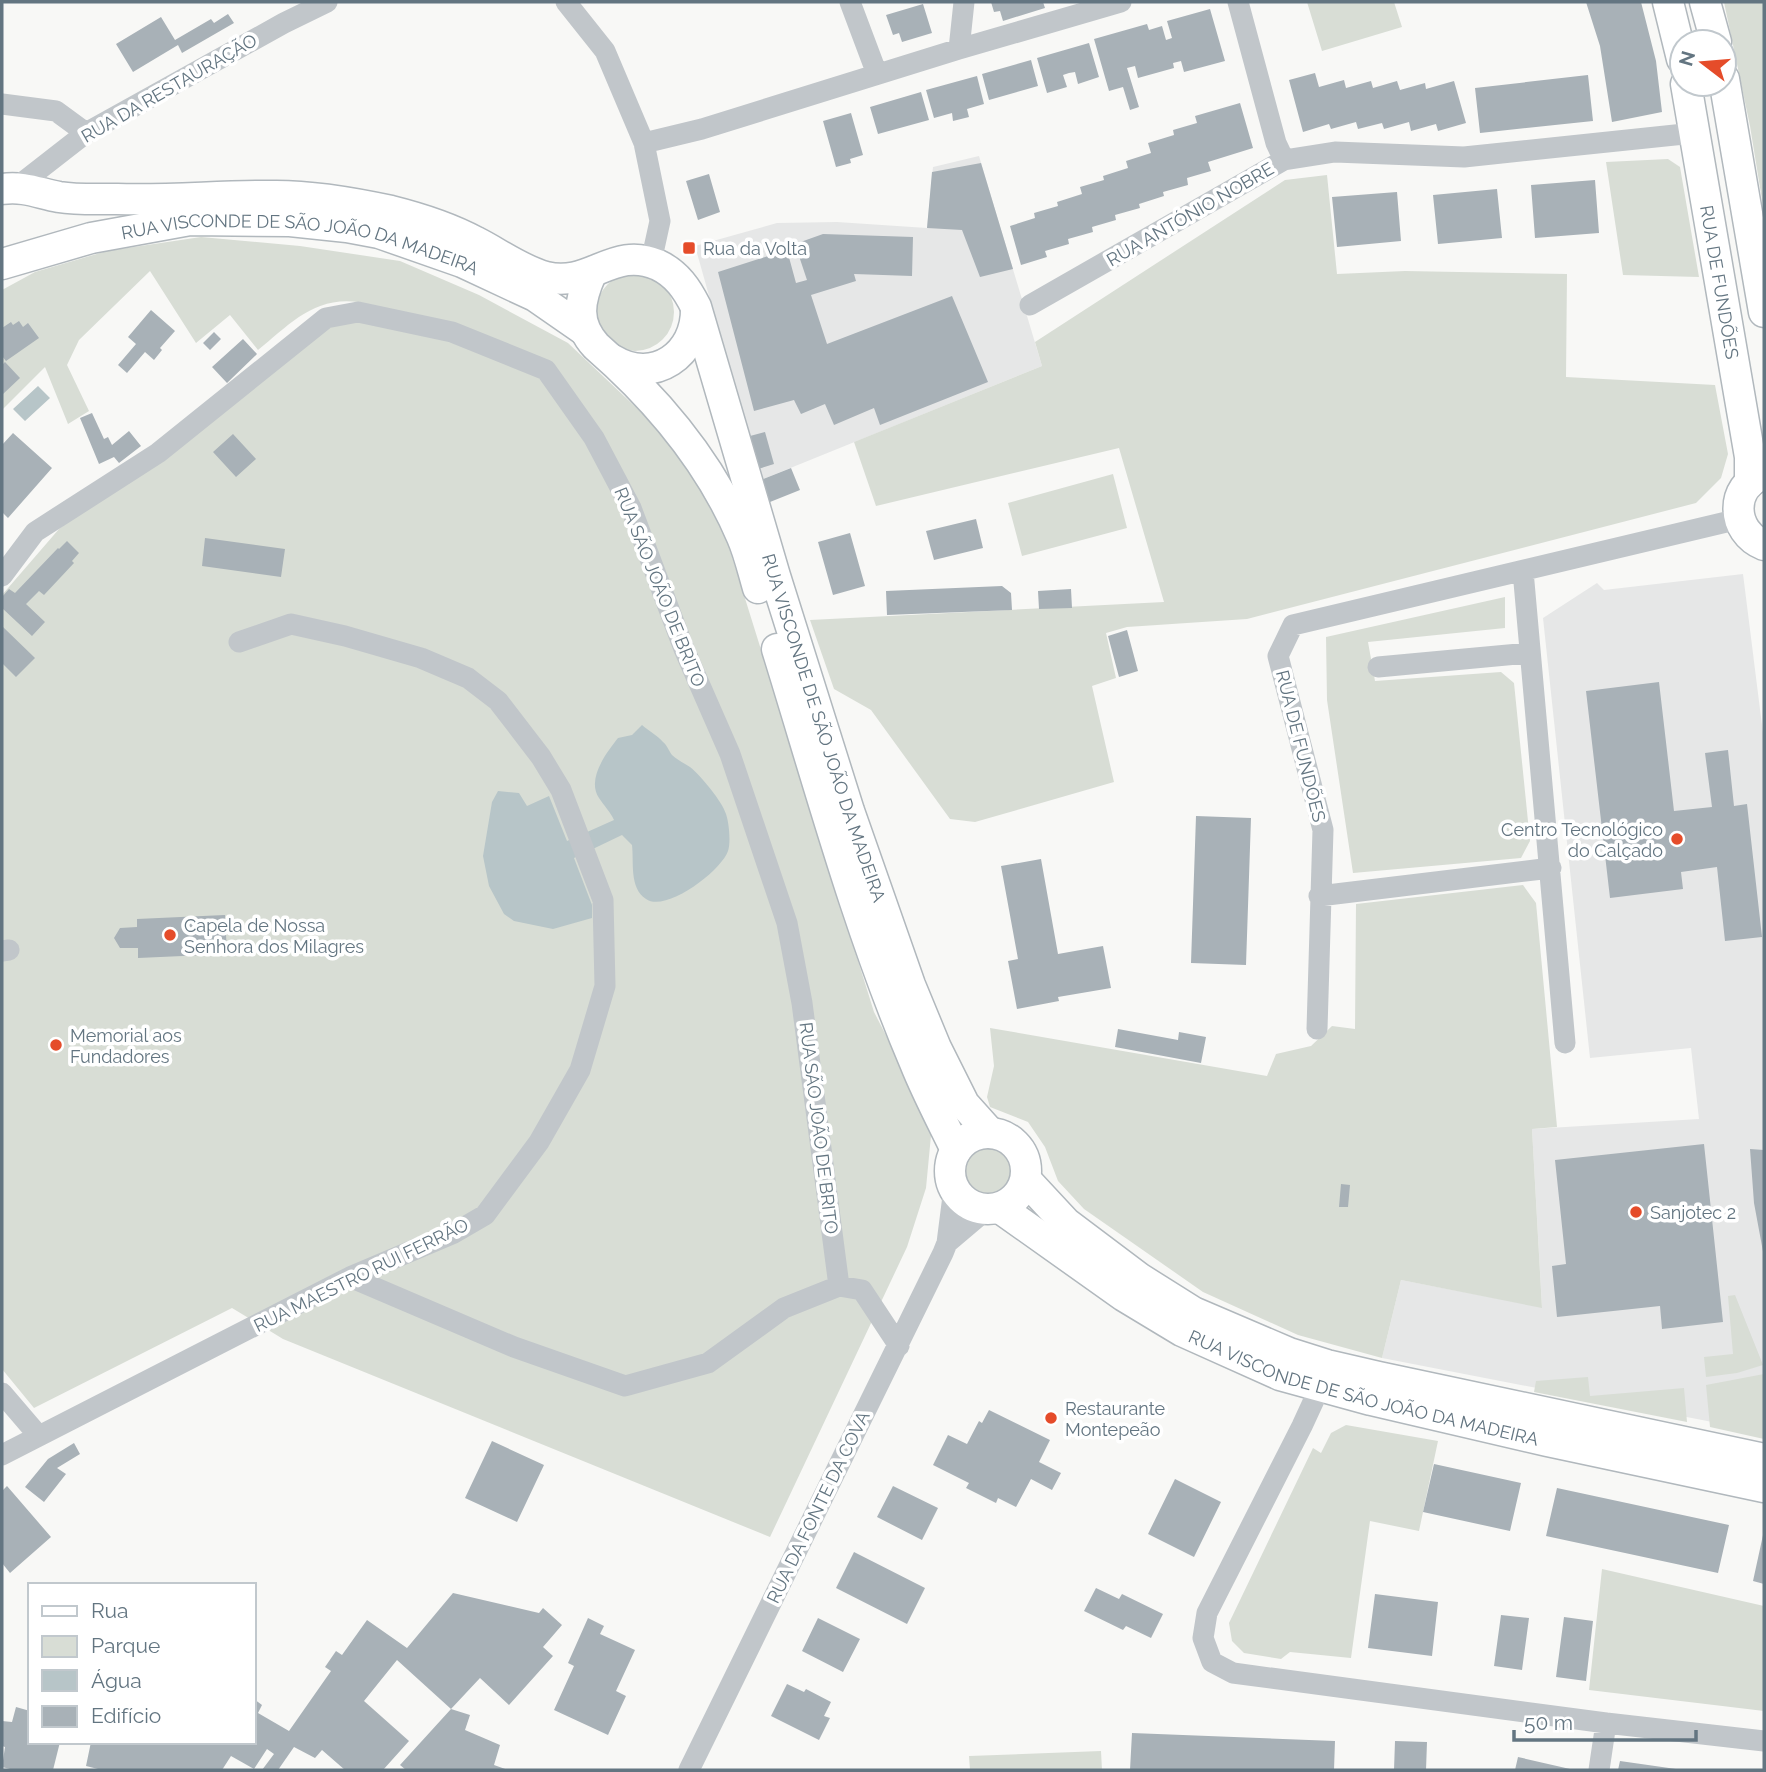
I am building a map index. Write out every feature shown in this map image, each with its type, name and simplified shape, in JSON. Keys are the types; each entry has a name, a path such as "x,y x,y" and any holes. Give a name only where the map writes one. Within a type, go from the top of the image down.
{"main road":[{"path":"1668,2 1674,28"},
{"path":"1705,2 1712,28"},
{"name":"RUA DE FUNDÕES","path":"1688,98 1750,457 1757,478 1739,499 1756,543"},
{"path":"1727,98 1764,312"},
{"name":"RUA VISCONDE DE SÃO JOÃO DA MADEIRA","path":"10,188 60,197 120,200 278,195 334,201 391,212 434,225 472,239 533,273 548,278 565,279 591,274 608,264 630,258 652,262 662,267 681,282 696,307 775,576 849,811 910,985 936,1048 964,1104 990,1133 1003,1136 1014,1143 1023,1154 1026,1180 1066,1223 1139,1278 1193,1312 1289,1353 1327,1365 1405,1383 1764,1459"},
{"name":"RUA VISCONDE DE SÃO JOÃO DA MADEIRA","path":"2,264 91,238 190,220 302,222 379,233 451,257 536,296 584,330 596,346 685,438 730,512 743,539 855,900 916,1065 956,1150"},
{"path":"584,330 580,309 591,274"},
{"name":"RUA VISCONDE DE SÃO JOÃO DA MADEIRA","path":"610,358 639,370 658,368 666,364 684,348 691,337 696,320 696,307"},
{"path":"954,1188 950,1176 956,1150 965,1140 977,1134 990,1133"},
{"path":"993,1209 1012,1202 1021,1192 1026,1180"},
{"name":"RUA VISCONDE DE SÃO JOÃO DA MADEIRA","path":"954,1188 962,1199 973,1207 993,1209 1182,1331 1280,1374 1320,1387 1547,1441 1764,1487"}],"street":[{"name":"RUA DA RESTAURAÇÃO","path":"10,188 86,133 327,2"},
{"path":"566,2 605,51 644,142 660,221 652,262"},
{"path":"850,2 877,74"},
{"path":"959,49 964,2"},
{"path":"644,142 702,128 1121,2"},
{"path":"1238,2 1276,143 1284,160"},
{"path":"2,104 56,111 86,133"},
{"name":"RUA ANTÓNIO NOBRE","path":"1030,305 1284,160 1335,152 1464,157 1694,133"},
{"name":"RUA SÃO JOÃO DE BRITO","path":"2,576 35,532 158,453 326,318 358,312 452,332 546,370 594,438 631,508 684,649 730,754 787,923 802,1003 839,1286"},
{"name":"RUA DE FUNDÕES","path":"1317,1029 1323,830 1278,656 1293,625 1523,571 1756,543"},
{"path":"1523,571 1565,1042"},
{"name":"RUA MAESTRO RUI FERRÃO","path":"2,1455 350,1277 454,1233 485,1214 538,1142 580,1070 605,986 603,900 561,790 541,757 498,701 468,678 421,658 345,636 292,624 239,642"},
{"path":"1378,667 1529,653"},
{"path":"1319,896 1551,868"},
{"name":"RUA DA FONTE DA COVA","path":"689,1770 899,1346 947,1243 954,1188"},
{"name":"RUA DA FONTE DA COVA","path":"947,1243 993,1209"},
{"path":"350,1277 514,1347 625,1386 708,1363 784,1308 839,1286 862,1290 899,1346"},
{"path":"1320,1387 1303,1426 1207,1613 1203,1638 1212,1662 1233,1673 1606,1723 1764,1741"},
{"path":"2,1392 38,1435"},
{"path":"1600,1770 1606,1723"}],"shaded area":[{"path":"979,156 1042,366 761,480 695,246 777,223 837,222 927,228 933,167"},
{"path":"1743,574 1764,741 1764,1432 1382,1358 1401,1280 1542,1307 1532,1129 1699,1119 1691,1048 1590,1058 1543,618 1597,583 1604,590"}],"green space":[{"path":"1307,2 1394,2 1402,27 1322,51"},
{"path":"1724,2 1764,2 1764,212 1738,69 1738,28 1729,28"},
{"path":"1668,159 1680,167 1699,277 1623,275 1606,162"},
{"path":"1327,175 1337,274 1405,271 1567,274 1566,377 1715,385 1728,454 1721,478 1696,503 1247,619 1127,627 1106,633 1116,678 1092,686 1114,782 975,822 950,819 871,710 834,689 810,620 1164,602 1119,448 876,506 854,442 1042,366 1035,342 1285,180"},
{"path":"201,237 300,246 400,261 479,295 568,343 662,432 719,515 874,1012 932,1125 926,1188 907,1247 770,1537 283,1339 232,1308 34,1408 2,1369 2,595 59,529 358,302 342,301 315,308 292,322 258,350 230,315 196,343 150,271 79,340 67,365 89,411 68,424 45,367 2,410 2,290 35,272 107,251"},
{"path":"635,273 650,276 662,285 671,297 674,312 671,327 662,339 650,348 635,351 620,348 608,339 599,327 596,312 599,297 608,285 620,276"},
{"path":"1113,474 1127,528 1022,556 1008,503"},
{"path":"1505,597 1505,628 1368,642 1375,681 1501,672 1514,683 1530,841 1521,858 1353,873 1327,700 1326,637"},
{"path":"1523,885 1536,903 1557,1127 1532,1129 1542,1308 1401,1280 1382,1358 1298,1335 1203,1292 1084,1209 1058,1181 1045,1147 1028,1122 990,1107 987,1097 994,1066 990,1028 1267,1076 1276,1054 1311,1046 1332,1026 1355,1029 1356,904"},
{"path":"988,1147 1005,1154 1012,1171 1005,1188 988,1195 971,1188 964,1171 971,1154"},
{"path":"1735,1295 1763,1365 1737,1373 1706,1377 1704,1357 1733,1354 1728,1296"},
{"path":"1764,1374 1764,1439 1710,1427 1706,1385"},
{"path":"1588,1377 1590,1396 1684,1388 1687,1422 1534,1392 1536,1381"},
{"path":"1346,1425 1438,1441 1419,1531 1370,1521 1351,1658 1290,1652 1281,1659 1244,1653 1232,1641 1229,1623 1313,1448 1321,1453 1331,1433"},
{"path":"1602,1569 1764,1606 1764,1711 1589,1690"},
{"path":"1101,1751 1102,1770 970,1770 969,1756"}],"water":[{"path":"38,386 50,398 25,421 13,409"},
{"path":"642,725 666,745 674,757 695,771 720,802 726,814 729,832 729,847 723,859 692,888 655,902 646,899 637,888 633,874 632,845 622,835 574,858 592,905 592,918 553,929 514,921 504,914 489,886 483,856 492,802 498,791 519,793 527,806 549,796 567,841 614,820 596,791 596,774 618,738 632,735"}],"building":[{"path":"991,2 1043,2 1045,8 1003,21 1000,11 994,12"},
{"path":"1586,2 1641,2 1656,61 1662,112 1612,122 1600,46"},
{"path":"923,4 932,33 902,42 899,33 893,35 886,15"},
{"path":"1210,9 1225,61 1184,72 1181,61 1173,63 1174,68 1138,78 1135,66 1127,68 1139,107 1130,110 1123,87 1109,91 1094,39 1147,24 1149,30 1162,26 1166,40 1172,38 1167,21"},
{"path":"228,14 234,23 182,53 178,45 133,72 116,44 161,17 175,40 211,19 214,23"},
{"path":"1089,43 1099,77 1078,84 1075,72 1069,73 1063,75 1067,87 1047,93 1037,58"},
{"path":"1031,60 1038,86 989,100 982,74"},
{"path":"1315,73 1319,87 1344,80 1346,88 1371,81 1373,88 1397,81 1400,90 1425,83 1426,89 1454,81 1466,123 1438,131 1436,124 1411,131 1409,122 1384,129 1382,123 1358,129 1356,122 1331,129 1329,124 1303,132 1289,80"},
{"path":"1588,75 1593,121 1480,133 1475,88"},
{"path":"977,76 984,104 967,109 969,117 953,121 952,113 934,118 926,90"},
{"path":"921,92 929,120 878,134 870,107"},
{"path":"1240,103 1253,148 1208,162 1211,171 1187,178 1188,185 1163,192 1164,196 1139,204 1140,208 1115,215 1116,220 1092,227 1093,232 1068,239 1069,244 1045,251 1047,257 1021,265 1010,226 1035,218 1034,213 1058,206 1057,202 1082,194 1080,187 1104,180 1103,176 1128,168 1126,161 1151,153 1148,143 1174,135 1173,130 1197,123 1195,116"},
{"path":"851,113 863,155 850,159 851,163 836,167 823,121"},
{"path":"981,163 1013,269 980,277 962,230 927,228 932,172"},
{"path":"709,174 720,212 698,220 686,181"},
{"path":"1595,180 1599,233 1535,238 1531,185"},
{"path":"1497,189 1502,238 1438,244 1433,195"},
{"path":"1397,192 1401,241 1337,247 1332,197"},
{"path":"823,234 913,237 912,276 854,274 856,281 811,295 827,344 952,296 988,382 880,425 874,408 834,425 825,404 801,414 794,400 754,411 718,272 787,250 796,283 807,280 795,244"},
{"path":"151,310 175,331 160,348 162,350 154,360 145,352 127,373 118,365 136,344 128,337"},
{"path":"19,321 23,327 28,323 39,338 6,361 2,356 2,328 11,322 13,325"},
{"path":"214,332 221,339 210,350 203,343"},
{"path":"243,339 257,354 227,383 212,367"},
{"path":"5,362 20,378 2,395 2,365"},
{"path":"92,413 104,439 108,437 112,445 129,431 141,446 119,463 114,457 99,464 80,418"},
{"path":"765,432 774,464 758,469 750,436"},
{"path":"13,433 52,468 8,518 2,512 2,445"},
{"path":"233,434 256,459 236,477 213,452"},
{"path":"791,468 800,490 770,502 761,480"},
{"path":"976,519 983,548 934,560 926,531"},
{"path":"850,533 865,586 833,595 818,542"},
{"path":"205,538 285,549 281,577 202,566"},
{"path":"67,541 79,553 72,561 74,563 44,595 39,591 26,604 45,622 32,636 2,608 2,597 9,589 15,593"},
{"path":"1002,586 1011,593 1012,610 887,615 886,591"},
{"path":"1071,589 1072,608 1039,609 1038,591"},
{"path":"2,626 35,658 16,677 2,663"},
{"path":"1127,630 1138,671 1119,677 1108,636"},
{"name":"Centro Tecnológico do Calçado","path":"1659,682 1674,811 1712,807 1705,753 1728,750 1734,806 1747,804 1762,937 1725,941 1717,867 1681,872 1683,889 1610,898 1586,691"},
{"path":"1196,816 1251,818 1246,965 1191,963"},
{"path":"1041,859 1058,954 1103,946 1111,988 1058,997 1059,1001 1017,1009 1008,961 1018,959 1001,866"},
{"name":"Capela de Nossa Senhora dos Milagres","path":"225,915 227,954 138,958 138,948 120,948 114,938 120,928 137,927 137,919"},
{"path":"1118,1029 1178,1040 1179,1032 1206,1037 1201,1063 1115,1047"},
{"name":"Sanjotec 2","path":"1704,1144 1723,1322 1662,1329 1660,1306 1557,1317 1552,1266 1566,1264 1555,1160"},
{"path":"1750,1149 1764,1150 1764,1257 1754,1203"},
{"path":"1341,1184 1350,1185 1348,1207 1339,1207"},
{"path":"989,1410 1050,1440 1039,1462 1061,1473 1052,1490 1031,1479 1016,1507 998,1498 996,1503 966,1488 969,1483 933,1465 948,1435 967,1444 979,1421 982,1423"},
{"path":"492,1441 544,1465 517,1522 465,1498"},
{"path":"74,1443 80,1454 57,1468 66,1474 44,1502 25,1487 48,1459"},
{"path":"1434,1464 1521,1483 1510,1531 1423,1512"},
{"path":"1175,1479 1221,1502 1194,1557 1148,1534"},
{"path":"7,1486 51,1537 10,1573 2,1563 2,1491"},
{"path":"893,1486 938,1508 922,1540 877,1517"},
{"path":"1557,1488 1729,1525 1718,1573 1546,1536"},
{"path":"1764,1535 1764,1584 1753,1581"},
{"path":"854,1552 925,1588 907,1624 836,1588"},
{"path":"1096,1588 1119,1599 1122,1594 1163,1614 1151,1638 1126,1626 1123,1630 1084,1611"},
{"path":"453,1593 539,1613 543,1608 562,1625 543,1647 553,1656 509,1705 480,1678 451,1709 397,1660 364,1701 409,1741 383,1770 345,1770 322,1750 315,1758 294,1747 278,1770 262,1770 274,1754 267,1749 254,1769 231,1756 222,1770 102,1770 86,1766 91,1744 256,1744 256,1700 262,1705 258,1713 289,1731 331,1671 325,1667 336,1651 342,1655 367,1620 407,1648"},
{"path":"1375,1594 1438,1602 1432,1656 1368,1648"},
{"path":"1501,1615 1529,1618 1522,1670 1494,1666"},
{"path":"1564,1617 1593,1621 1586,1681 1556,1677"},
{"path":"588,1618 604,1626 600,1634 635,1650 616,1691 626,1696 608,1735 554,1710 574,1666 568,1663"},
{"path":"818,1618 860,1639 843,1672 802,1651"},
{"path":"787,1684 804,1692 806,1689 831,1702 824,1716 830,1718 819,1740 771,1716"},
{"path":"16,1707 28,1710 28,1744 60,1744 53,1770 14,1770 2,1767 5,1747 2,1746 2,1721 12,1722"},
{"path":"451,1709 470,1715 465,1730 500,1745 494,1765 508,1770 406,1770 400,1765"},
{"path":"1132,1733 1335,1741 1334,1770 1130,1770"},
{"path":"1395,1741 1427,1742 1426,1770 1394,1770"},
{"path":"1518,1757 1570,1769 1570,1770 1515,1770"},
{"path":"1620,1761 1676,1769 1676,1770 1618,1770"}],"place":[{"name":"Rua da Volta","path":"689,248"},
{"name":"Centro Tecnológico do Calçado","path":"1677,839"},
{"name":"Capela de Nossa Senhora dos Milagres","path":"170,935"},
{"name":"Memorial aos Fundadores","path":"56,1045"},
{"name":"Sanjotec 2","path":"1636,1212"},
{"name":"Restaurante Montepeão","path":"1051,1418"}]}
